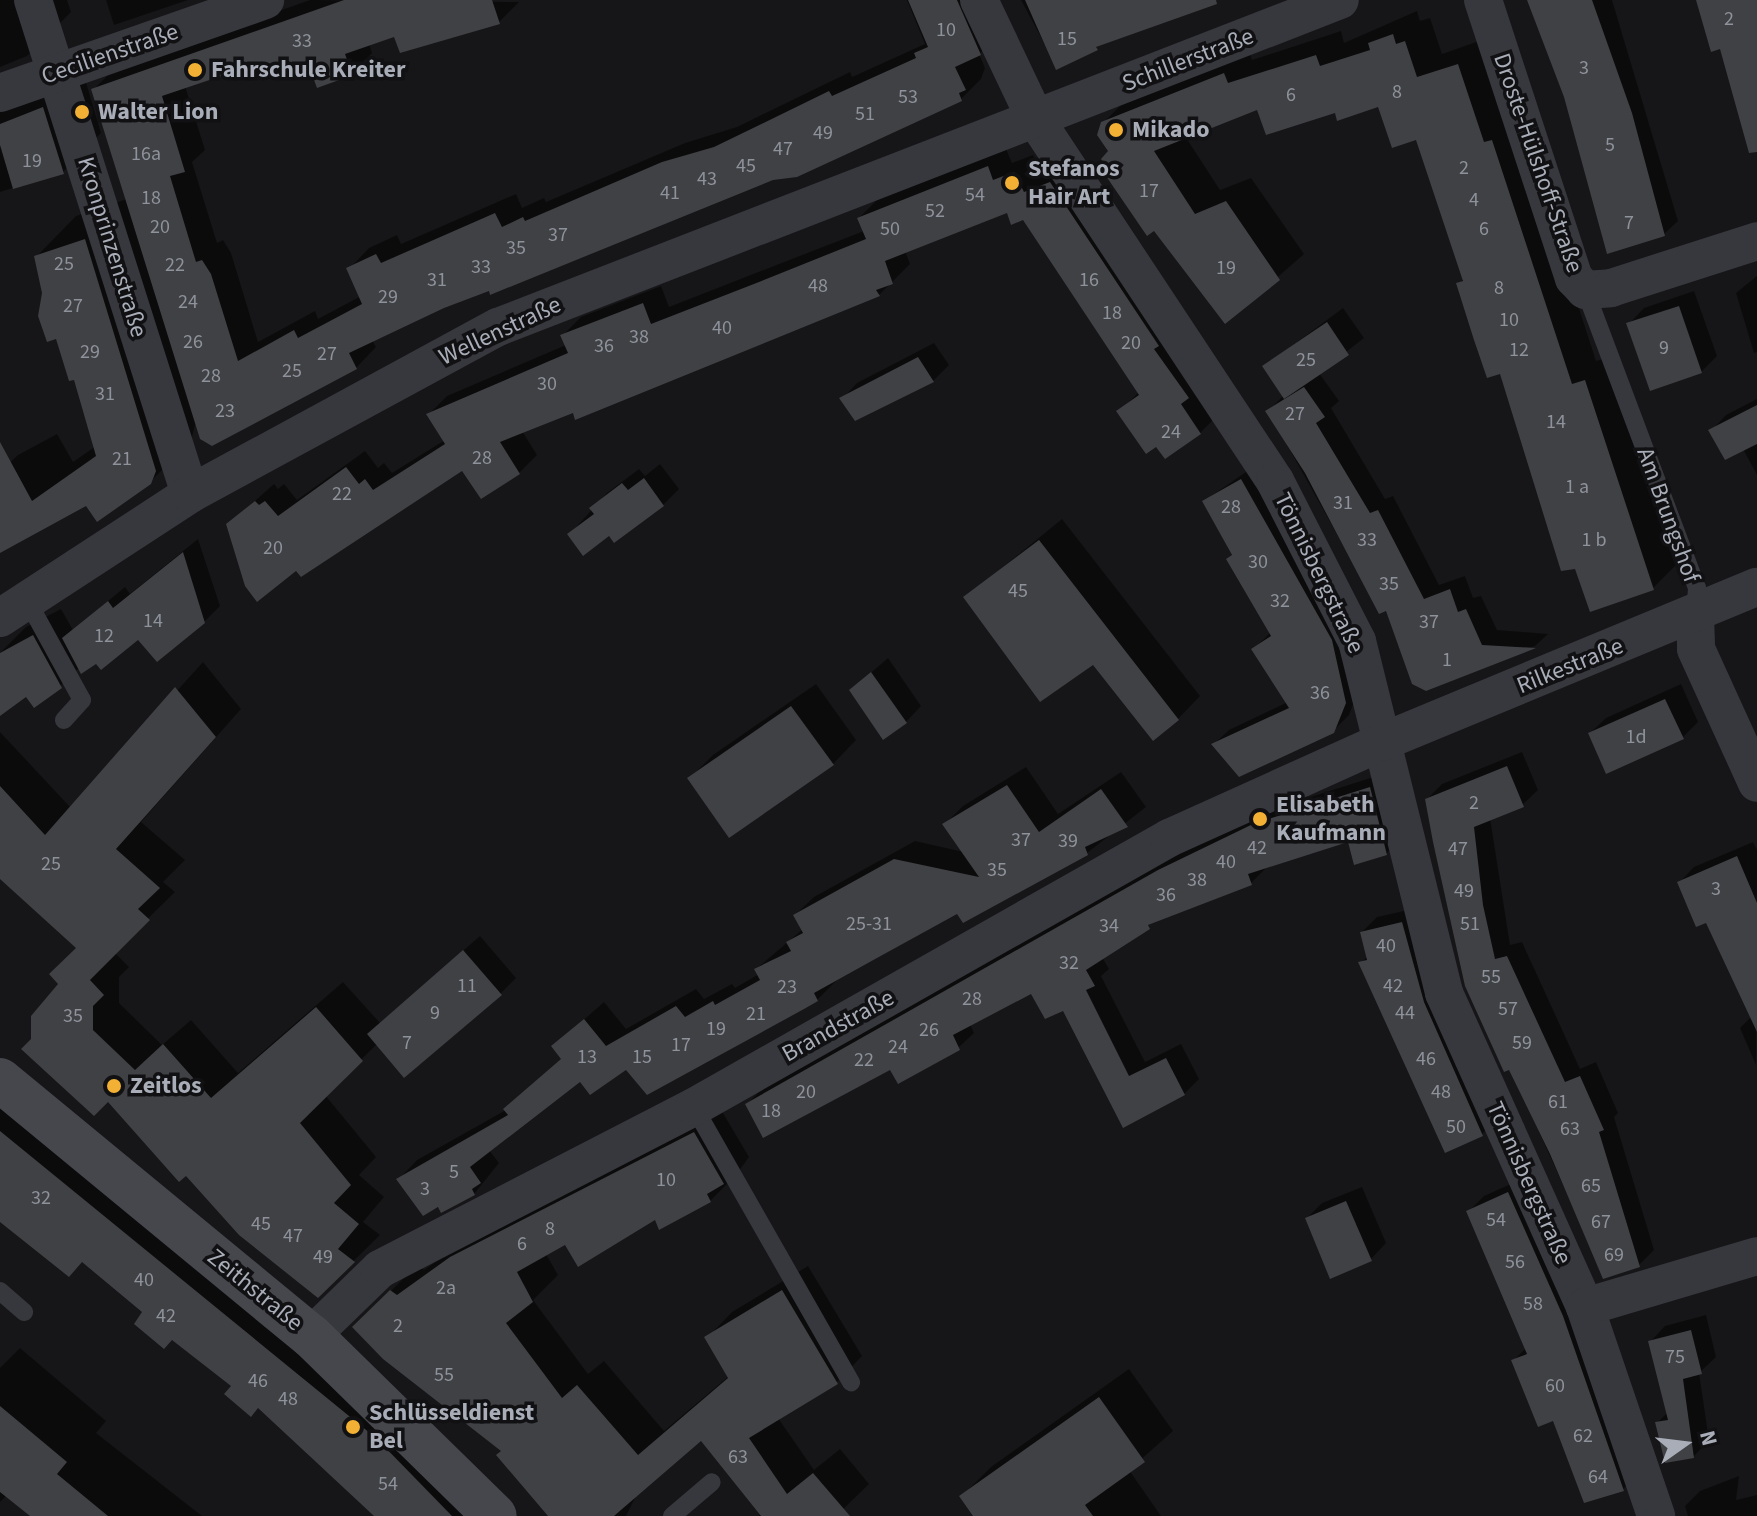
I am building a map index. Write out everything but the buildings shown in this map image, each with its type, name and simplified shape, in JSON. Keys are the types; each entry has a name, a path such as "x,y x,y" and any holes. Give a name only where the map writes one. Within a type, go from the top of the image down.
{"street":[{"name":"Kronprinzenstraße","path":"33,0 190,494"},
{"name":"Cecilienstraße","path":"0,93 265,0"},
{"name":"Tönnisbergstraße","path":"979,0 1036,120 1275,481 1357,641 1444,993 1585,1307 1656,1516"},
{"name":"Schillerstraße","path":"1036,120 1340,0"},
{"name":"Droste-Hülshoff-Straße","path":"1483,0 1574,278 1585,290 1611,288 1757,241"},
{"name":"Wellenstraße","path":"14,609 190,494 498,327 1036,120"},
{"name":"Rilkestraße","path":"1382,742 1695,616 1757,587"},
{"name":"Am Brungshof","path":"1695,616 1696,649 1757,783"},
{"name":"Brandstraße","path":"311,1336 380,1269 694,1107 1169,838 1382,742"},
{"name":"Zeithstraße","path":"0,1080 311,1336 495,1516"},
{"path":"1585,1307 1757,1256"}],"lane":[{"name":"Am Brungshof","path":"1585,290 1697,588 1695,616"},
{"path":"14,609 82,700 64,720"},
{"path":"694,1107 851,1382"},
{"path":"0,1291 24,1312"},
{"path":"672,1516 712,1482"}],"place":[{"name":"Fahrschule Kreiter","path":"195,70"},
{"name":"Walter Lion","path":"82,112"},
{"name":"Mikado","path":"1116,130"},
{"name":"Stefanos Hair Art","path":"1012,183"},
{"name":"Elisabeth Kaufmann","path":"1260,819"},
{"name":"Zeitlos","path":"114,1086"},
{"name":"Schlüsseldienst Bel","path":"353,1427"}]}
